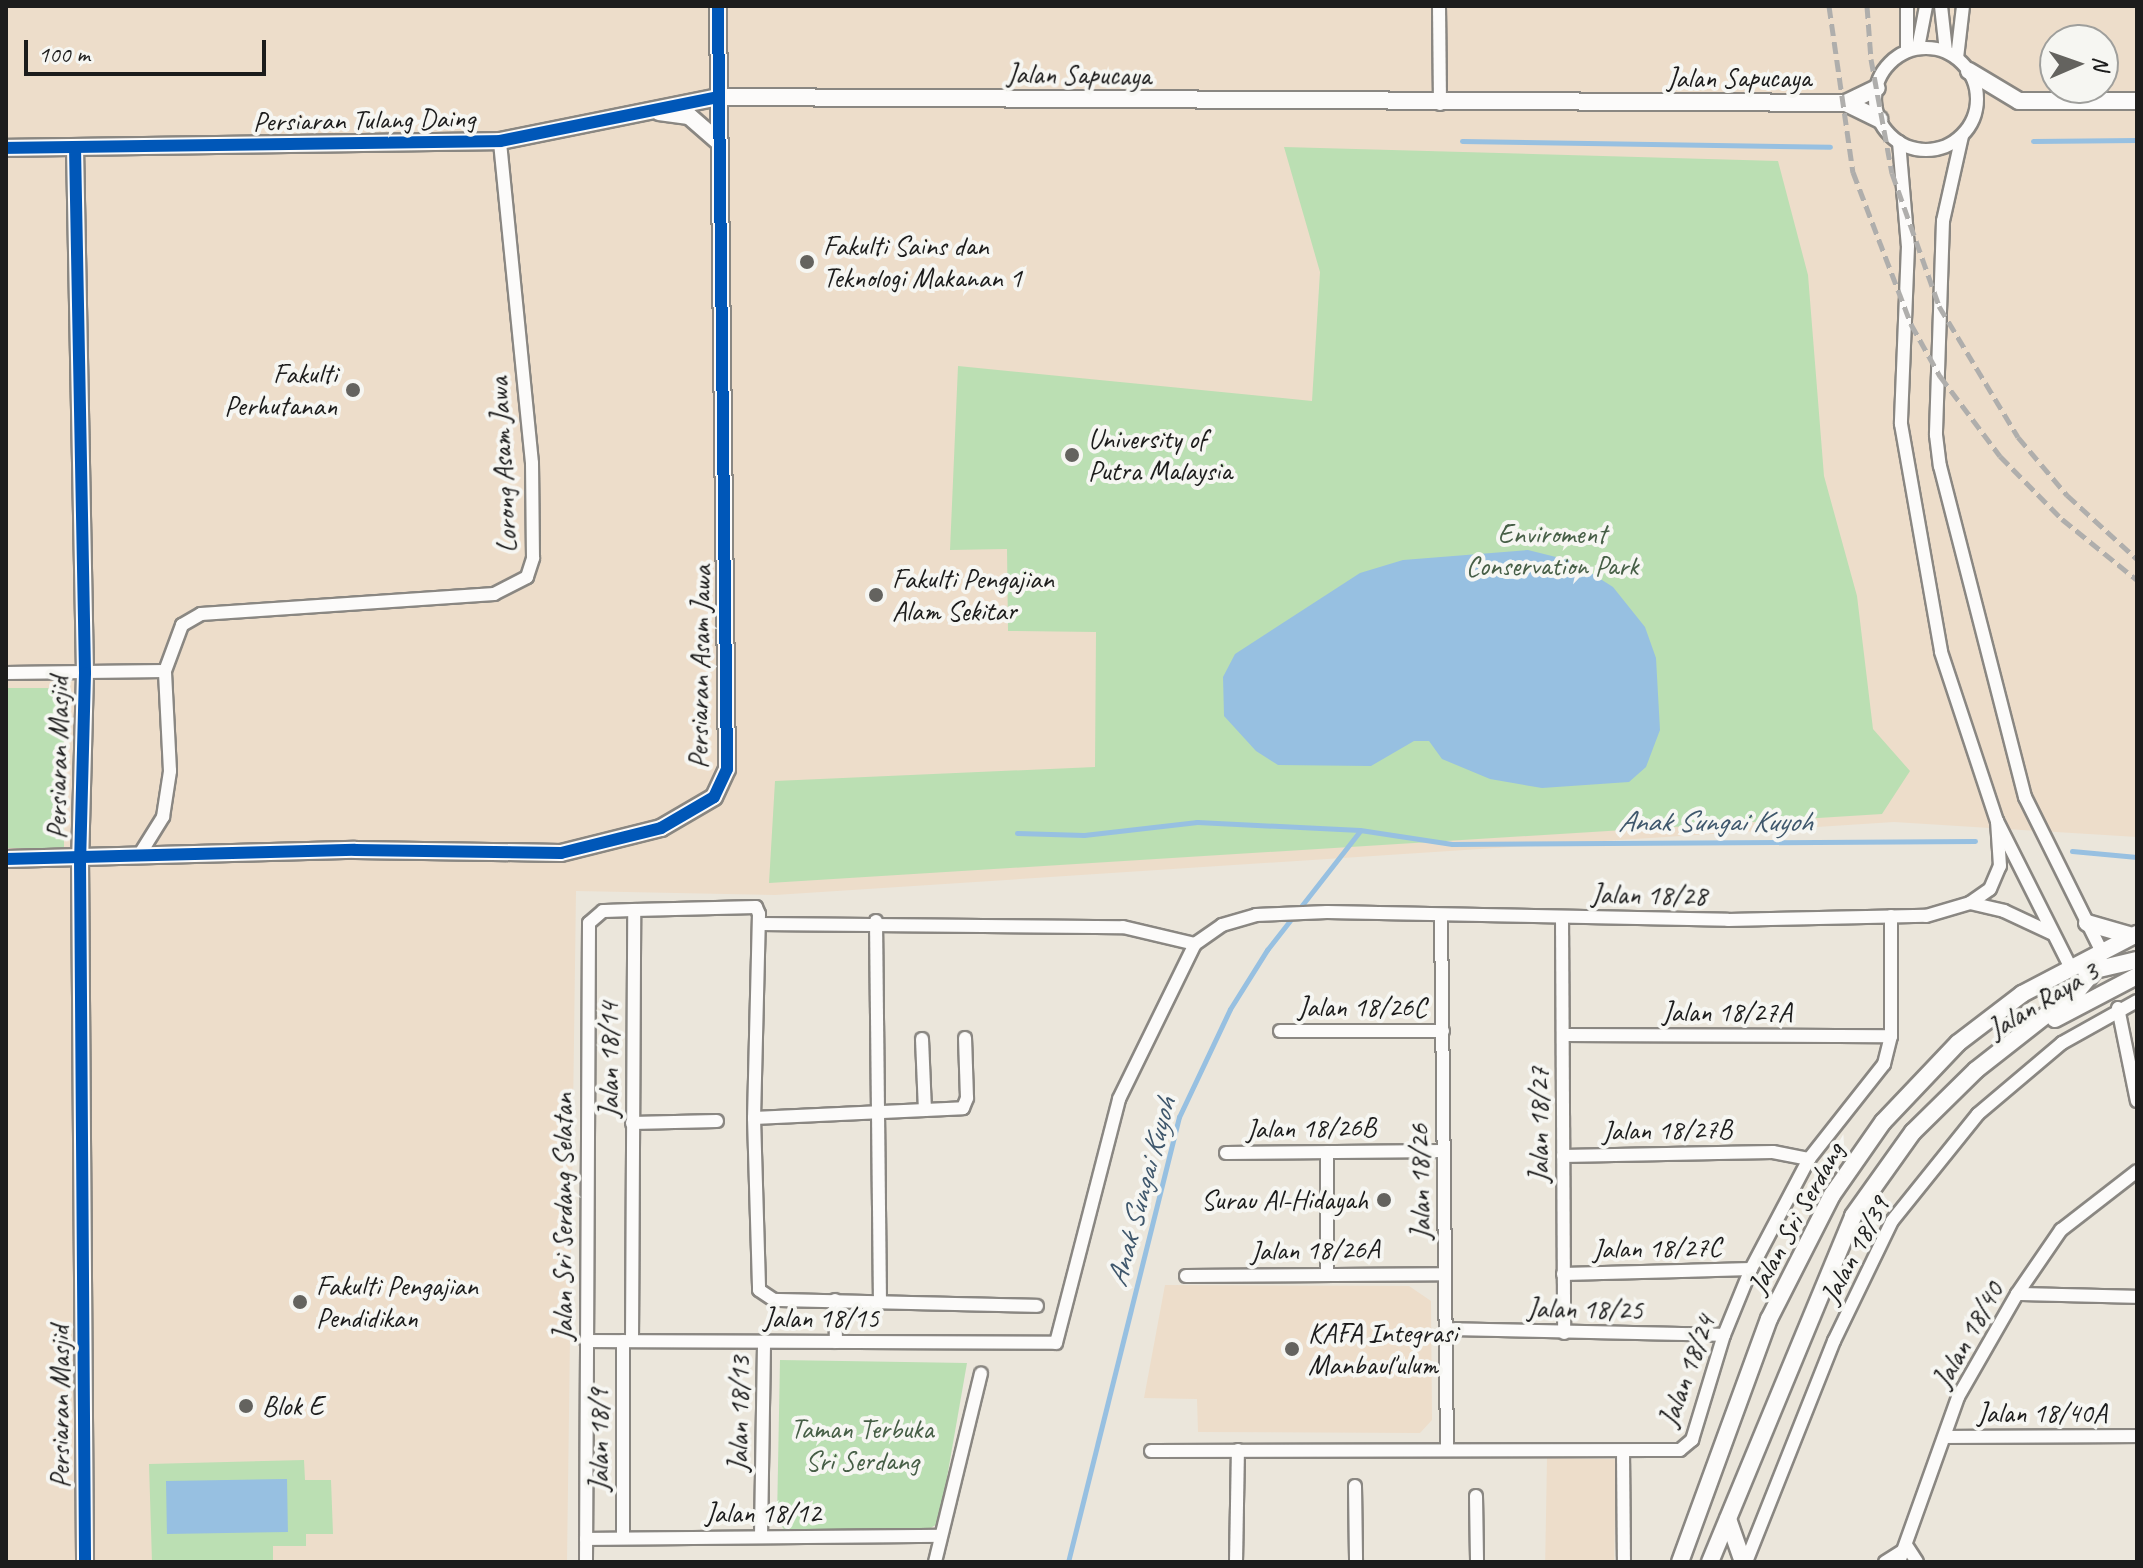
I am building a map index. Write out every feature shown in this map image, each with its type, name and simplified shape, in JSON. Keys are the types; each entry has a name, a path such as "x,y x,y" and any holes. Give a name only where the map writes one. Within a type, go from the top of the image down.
{"street":[{"name":"Persiaran Asam Jawa","path":"6,859 355,850 561,853 661,828 714,797 727,769 718,6"},
{"path":"1439,6 1440,104"},
{"path":"1907,6 1912,50"},
{"path":"1879,119 1877,88 1888,66 1912,50 1926,6"},
{"path":"1941,6 1952,54 1969,71 2019,101 2137,101"},
{"path":"1952,54 1963,6"},
{"path":"1912,50 1952,54"},
{"path":"1969,71 1977,105 1962,136 1943,221 1936,435 1940,466 2025,797 2101,950 2093,972 2078,990 1976,1070"},
{"path":"1846,103 1877,88"},
{"name":"Jalan Sapucaya","path":"718,97 1440,104 1846,103"},
{"name":"Persiaran Tulang Daing","path":"6,148 500,141 659,112 675,103 718,97"},
{"path":"1846,103 1879,119 1899,142 1932,150 1962,136"},
{"path":"659,112 689,116 718,141"},
{"name":"Lorong Asam Jawa","path":"140,854 163,817 170,771 165,671 182,625 201,614 494,594 527,577 533,558 532,463 500,141"},
{"path":"1899,142 1908,246 1901,424 1941,652 1997,821 2051,933 2064,969 2093,972 2137,960"},
{"name":"Persiaran Masjid","path":"75,147 85,673 80,858 85,1562"},
{"path":"6,673 165,671"},
{"path":"1970,903 1990,889 2000,866 1997,821"},
{"path":"1970,903 2004,911 2051,933"},
{"name":"Jalan 18/28","path":"1195,944 1222,925 1288,912 1562,917 1926,916 1970,903"},
{"path":"634,910 756,907 760,919 754,1118 755,1285 774,1300 880,1299 1037,1306"},
{"name":"Jalan 18/14","path":"628,1341 634,910"},
{"name":"Jalan Sri Serdang Selatan","path":"586,1562 589,923 603,911 634,910"},
{"name":"Jalan 18/26","path":"1441,915 1447,1449"},
{"name":"Jalan 18/24","path":"1151,1451 1680,1450 1692,1440 1724,1335 1751,1269 1809,1159 1884,1064 1891,1036 1891,916"},
{"name":"Jalan 18/27","path":"1562,917 1564,1333"},
{"path":"760,919 1123,927 1195,944"},
{"path":"876,921 880,1299"},
{"path":"2087,923 2135,935"},
{"name":"Jalan Raya 3","path":"2064,969 2135,935"},
{"name":"Jalan 18/15","path":"586,1341 1056,1343 1119,1099 1195,944"},
{"name":"Jalan Sri Serdang","path":"1680,1562 1769,1319 1832,1195 1920,1080 1958,1043 2064,969"},
{"name":"Jalan Raya 3","path":"1976,1070 2097,994 2137,976"},
{"name":"Jalan 18/39","path":"1745,1562 1834,1341 1892,1221 1978,1114 2062,1043 2118,1008 2137,1001"},
{"path":"2118,1008 2137,1101"},
{"name":"Jalan 18/26C","path":"1280,1031 1443,1031"},
{"name":"Jalan 18/27A","path":"1563,1035 1891,1036"},
{"path":"754,1118 878,1114 967,1103 965,1038"},
{"path":"922,1039 925,1110"},
{"name":"Jalan Sri Serdang","path":"1710,1562 1853,1216 1913,1132 1976,1070"},
{"path":"632,1123 717,1121"},
{"name":"Jalan 18/26B","path":"1226,1153 1444,1151"},
{"path":"1327,1152 1327,1273"},
{"name":"Jalan 18/27B","path":"1563,1156 1773,1152 1809,1159"},
{"name":"Jalan 18/40","path":"1903,1552 1958,1397 2017,1294 2061,1230 2137,1171"},
{"name":"Jalan 18/27C","path":"1563,1274 1751,1269"},
{"name":"Jalan 18/26A","path":"1186,1276 1445,1274"},
{"path":"2017,1294 2137,1297"},
{"path":"835,1300 836,1342"},
{"name":"Jalan 18/25","path":"1446,1329 1724,1335"},
{"name":"Jalan 18/9","path":"623,1538 628,1341"},
{"name":"Jalan 18/13","path":"761,1536 764,1342"},
{"path":"935,1562 981,1374"},
{"name":"Jalan 18/40A","path":"1946,1437 2137,1436"},
{"path":"1236,1562 1238,1450"},
{"path":"1623,1452 1624,1562"},
{"path":"1355,1486 1356,1562"},
{"path":"1476,1496 1477,1562"},
{"path":"1727,1517 1745,1562"},
{"name":"Jalan 18/12","path":"586,1539 941,1536"},
{"path":"1885,1562 1903,1552 1917,1562"}],"shaded area":[{"name":"University of Putra Malaysia","path":"6,6 2137,6 2137,837 1894,822 775,895 576,891 567,1562 6,1562"},
{"name":"KAFA Integrasi Manbaul'ulum","path":"1165,1285 1409,1286 1431,1301 1432,1420 1420,1433 1198,1432 1197,1399 1144,1398"},
{"path":"1547,1458 1616,1459 1614,1562 1545,1562"}],"green space":[{"name":"Enviroment Conservation Park","path":"1284,147 1778,161 1808,275 1824,476 1857,596 1873,729 1910,771 1882,814 769,883 775,781 1095,767 1096,632 1008,631 1007,549 950,550 958,366 1312,401 1320,272"},
{"path":"6,688 64,688 64,848 6,848"},
{"name":"Taman Terbuka Sri Serdang","path":"780,1360 967,1363 939,1523 929,1529 785,1531 777,1519"},
{"path":"304,1460 305,1480 331,1480 333,1534 306,1534 306,1546 273,1546 273,1562 152,1562 149,1464"}],"water":[{"path":"1528,550 1572,561 1613,587 1645,627 1656,658 1660,730 1646,767 1629,782 1542,788 1490,779 1442,759 1429,741 1414,741 1371,766 1278,765 1256,751 1224,716 1223,677 1235,654 1360,573 1403,560"},
{"path":"287,1479 288,1532 167,1534 166,1481"}],"waterway":[{"path":"2033,141 2137,140"},
{"path":"1462,141 1830,147"},
{"name":"Anak Sungai Kuyoh","path":"1017,833 1084,835 1197,822 1360,830 1452,844 1975,841"},
{"name":"Anak Sungai Kuyoh","path":"1068,1562 1179,1117 1230,1009 1267,950 1360,831"},
{"name":"Anak Sungai Kuyoh","path":"2072,851 2137,857"}],"railway":[{"path":"1829,6 1853,172 1911,324 1940,376 2000,456 2062,519 2137,580"},
{"path":"1867,6 1871,59 1892,173 1939,306 2018,437 2067,495 2137,559"}],"cycle path":[{"path":"6,859 355,850 561,853 661,828 714,797 727,769 718,6"},
{"path":"6,148 500,141 718,97"},
{"path":"75,147 85,673 80,858 85,1562"}],"place":[{"name":"Fakulti Sains dan Teknologi Makanan 1","path":"807,262"},
{"name":"Fakulti Perhutanan","path":"353,390"},
{"name":"University of Putra Malaysia","path":"1072,455"},
{"name":"Fakulti Pengajian Alam Sekitar","path":"876,595"},
{"name":"Surau Al-Hidayah","path":"1384,1200"},
{"name":"Fakulti Pengajian Pendidikan","path":"300,1302"},
{"name":"KAFA Integrasi Manbaul'ulum","path":"1292,1349"},
{"name":"Blok E","path":"246,1406"}]}
